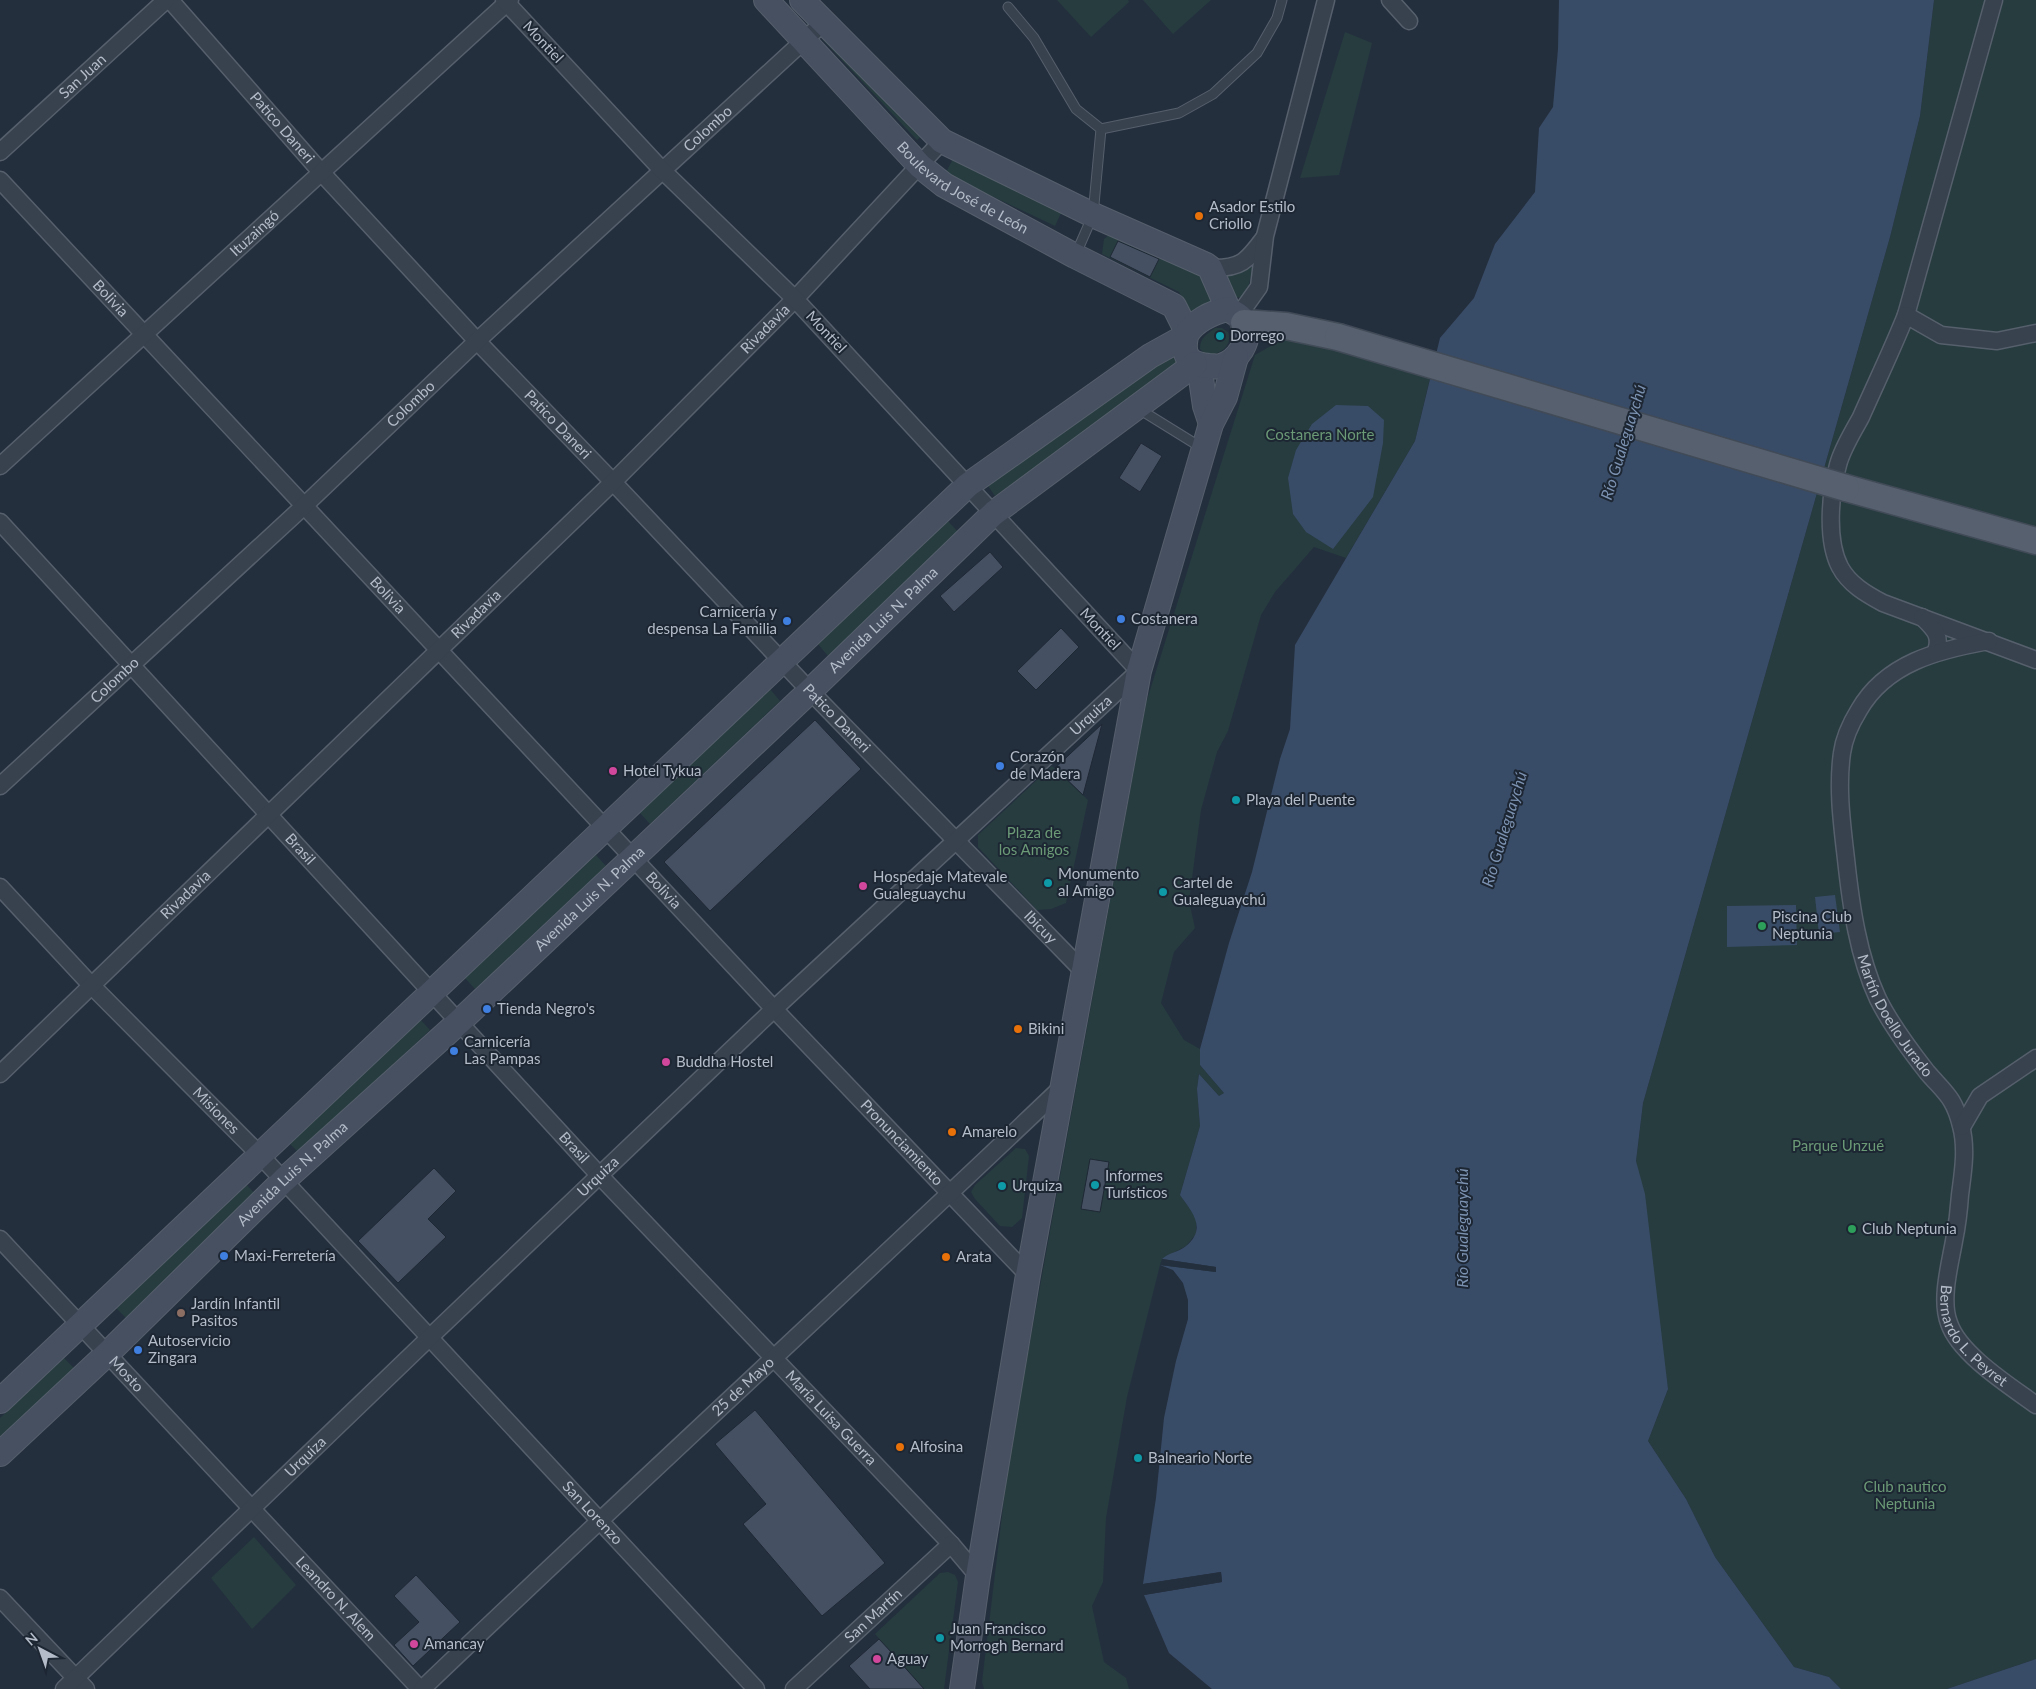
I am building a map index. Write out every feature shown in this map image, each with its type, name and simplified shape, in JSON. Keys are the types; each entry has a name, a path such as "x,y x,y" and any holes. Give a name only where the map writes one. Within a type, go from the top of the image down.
{"main road":[{"name":"Boulevard José de León","path":"766,0 920,166 944,186 1174,306 1186,334"},
{"name":"Boulevard José de León","path":"802,0 942,141 1093,215 1210,268"},
{"path":"962,1689 978,1576 1028,1275 1139,671 1211,424 1225,397 1236,358 1243,349 1247,336 1210,268"},
{"path":"0,1401 968,485 1150,356 1186,334 1206,317 1237,316 1338,337 1846,488 2036,541"},
{"path":"1186,334 1184,346 1187,357 1197,364 1220,367 1236,358"},
{"path":"1197,364 1205,406 1211,424"},
{"name":"Avenida Luis N. Palma","path":"0,1454 107,1354 284,1180 459,1022 810,691 994,513 1197,364"}],"street":[{"name":"San Juan","path":"0,152 166,0"},
{"name":"Patico Daneri","path":"170,0 322,172 477,341 810,691 957,840"},
{"path":"1237,316 1259,287 1265,236 1326,0"},
{"path":"1390,0 1409,20"},
{"path":"1994,0 1906,315 1889,356 1838,464 1830,522 1834,553 1841,569 1853,584 1883,603 2036,660"},
{"name":"Ituzaingó","path":"0,466 507,1"},
{"name":"Montiel","path":"507,1 662,170 795,299 1139,671"},
{"name":"Colombo","path":"0,786 304,506 477,341 823,23"},
{"name":"Rivadavia","path":"0,1074 613,482 795,299 942,141"},
{"name":"Bolivia","path":"0,180 774,1010"},
{"path":"1210,268 1240,265 1250,257 1265,236"},
{"path":"1906,315 1940,335 1997,341 2036,333"},
{"name":"Brasil","path":"0,522 600,1176"},
{"path":"1921,616 1934,629 1939,646 1935,653"},
{"name":"Martín Doello Jurado","path":"1953,1100 1900,1037 1878,998 1865,962 1858,934 1848,875 1840,792 1842,752 1850,725 1865,699 1886,676 1912,662 1935,653 1958,646 1989,641"},
{"name":"Urquiza","path":"75,1685 429,1338 774,1010 1139,671"},
{"name":"Ibicuy","path":"957,840 1084,972"},
{"name":"Misiones","path":"0,887 91,985 260,1154 429,1338"},
{"name":"Pronunciamiento","path":"774,1010 1028,1275"},
{"path":"1962,1127 1980,1096 2036,1058"},
{"name":"25 de Mayo","path":"421,1689 598,1520 950,1194 1064,1084"},
{"path":"1953,1100 1980,1096"},
{"name":"Bernardo L. Peyret","path":"1953,1100 1962,1127 1964,1156 1946,1299 1949,1324 1964,1347 1998,1377 2036,1405"},
{"name":"María Luisa Guerra","path":"600,1176 951,1544 978,1576"},
{"name":"Mosto","path":"0,1239 252,1510"},
{"name":"San Lorenzo","path":"429,1338 756,1689"},
{"name":"Leandro N. Alem","path":"252,1510 421,1689"},
{"name":"San Martín","path":"794,1689 951,1544"},
{"path":"0,1598 75,1685"}],"lane":[{"path":"1101,129 1179,113 1213,94 1257,53 1277,18 1282,0"},
{"path":"1008,7 1034,38 1076,109 1101,129"},
{"path":"1075,256 1093,215 1101,129"},
{"path":"1136,408 1204,449"}],"green space":[{"path":"1057,0 1128,0 1129,2 1091,37"},
{"path":"1143,0 1211,0 1173,34"},
{"name":"Parque Unzué","path":"1934,0 2036,0 2036,1659 1947,1689 1841,1689 1829,1677 1794,1667 1715,1557 1686,1499 1648,1441 1668,1389 1636,1161 1643,1103 1890,237 1920,116"},
{"path":"1345,32 1372,43 1339,175 1300,178"},
{"path":"828,35 923,135 917,140 823,40"},
{"path":"953,159 1062,211 1055,226 945,174"},
{"path":"1115,230 1198,269 1218,304 1192,316 1179,292 1102,254 1104,239"},
{"path":"1253,266 1246,298 1233,297 1226,274 1242,272"},
{"path":"1215,328 1222,328 1228,332 1227,346 1216,354 1206,355 1200,349 1201,342"},
{"name":"Costanera Norte","path":"1283,339 1319,345 1430,378 1415,441 1346,558 1314,547 1275,592 1261,615 1228,731 1217,752 1201,810 1189,901 1195,928 1174,952 1161,1003 1184,1040 1200,1049 1200,1065 1224,1093 1219,1096 1199,1074 1197,1089 1200,1126 1180,1195 1196,1217 1196,1234 1186,1246 1162,1259 1216,1267 1216,1272 1160,1265 1127,1397 1106,1518 1103,1582 1092,1606 1104,1662 1126,1678 1129,1689 984,1689 982,1682 1009,1457 1146,703 1255,355"},
{"path":"1172,355 1180,367 995,496 986,483"},
{"path":"948,521 959,533 828,656 818,644"},
{"path":"770,689 780,701 650,824 639,812"},
{"name":"Plaza de los Amigos","path":"1052,766 1088,800 1066,903 1051,909 1037,910 978,847 978,835"},
{"path":"596,855 606,866 475,989 465,978"},
{"path":"419,1018 430,1030 299,1153 288,1142"},
{"path":"1016,1148 1025,1149 1029,1156 1022,1218 1012,1227 1000,1226 971,1192 975,1185"},
{"path":"247,1185 257,1196 127,1319 116,1308"},
{"path":"64,1358 75,1369 0,1439 0,1418"},
{"path":"254,1537 296,1585 252,1629 211,1578"},
{"path":"948,1572 955,1575 958,1582 944,1689 924,1689 875,1634 940,1573"}],"water":[{"name":"Río Gualeguaychú","path":"1559,0 1934,0 1920,116 1890,237 1643,1103 1636,1161 1645,1194 1668,1389 1648,1441 1686,1499 1715,1557 1794,1667 1829,1677 1841,1689 1212,1689 1169,1653 1144,1595 1222,1582 1221,1572 1143,1584 1156,1498 1164,1418 1176,1361 1188,1319 1188,1300 1183,1283 1173,1270 1160,1265 1216,1272 1216,1267 1162,1259 1186,1246 1196,1233 1197,1226 1193,1213 1180,1195 1200,1126 1197,1089 1199,1074 1219,1096 1224,1093 1200,1065 1200,1049 1229,943 1252,872 1280,759 1290,729 1295,645 1415,441 1440,338 1474,298 1495,244 1535,192 1539,128 1553,107 1558,49"},
{"path":"1336,405 1368,406 1384,420 1383,443 1373,497 1333,549 1306,532 1293,514 1288,478 1296,450 1312,424"},
{"path":"1835,895 1840,932 1819,934 1815,897"},
{"name":"Piscina Club Neptunia","path":"1796,905 1797,945 1727,947 1727,906"},
{"path":"2036,1659 2036,1689 1947,1689"}],"pier":[{"path":"1162,1259 1216,1267 1216,1272 1160,1265"},
{"path":"1221,1572 1222,1582 1144,1595 1143,1592 1220,1580 1219,1575 1143,1587 1143,1584"}],"building":[{"path":"1118,241 1159,259 1150,277 1110,257"},
{"path":"1141,443 1162,456 1140,492 1119,478"},
{"path":"990,552 1003,567 954,612 940,596"},
{"path":"1061,628 1079,647 1036,690 1017,671"},
{"path":"815,720 861,769 710,911 664,862"},
{"path":"1102,724 1083,795 1055,768"},
{"name":"Informes Turísticos","path":"1090,1159 1109,1162 1100,1212 1081,1209"},
{"path":"434,1168 456,1191 428,1219 446,1237 398,1283 358,1241"},
{"path":"755,1410 885,1563 822,1616 743,1524 766,1504 715,1444"},
{"path":"416,1575 460,1622 413,1666 394,1645 419,1622 394,1596"},
{"name":"Aguay","path":"879,1639 924,1689 870,1689 849,1666"}],"place":[{"name":"Asador Estilo Criollo","path":"1199,216"},
{"name":"Dorrego","path":"1220,336"},
{"name":"Costanera","path":"1121,619"},
{"name":"Carnicería y despensa La Familia","path":"787,621"},
{"name":"Corazón de Madera","path":"1000,766"},
{"name":"Hotel Tykua","path":"613,771"},
{"name":"Playa del Puente","path":"1236,800"},
{"name":"Monumento al Amigo","path":"1048,883"},
{"name":"Hospedaje Matevale Gualeguaychu","path":"863,886"},
{"name":"Cartel de Gualeguaychú","path":"1163,892"},
{"name":"Piscina Club Neptunia","path":"1762,926"},
{"name":"Tienda Negro's","path":"487,1009"},
{"name":"Bikini","path":"1018,1029"},
{"name":"Carnicería Las Pampas","path":"454,1051"},
{"name":"Buddha Hostel","path":"666,1062"},
{"name":"Amarelo","path":"952,1132"},
{"name":"Informes Turísticos","path":"1095,1185"},
{"name":"Urquiza","path":"1002,1186"},
{"name":"Club Neptunia","path":"1852,1229"},
{"name":"Maxi-Ferretería","path":"224,1256"},
{"name":"Arata","path":"946,1257"},
{"name":"Jardín Infantil Pasitos","path":"181,1313"},
{"name":"Autoservicio Zingara","path":"138,1350"},
{"name":"Alfosina","path":"900,1447"},
{"name":"Balneario Norte","path":"1138,1458"},
{"name":"Juan Francisco Morrogh Bernard","path":"940,1638"},
{"name":"Amancay","path":"414,1644"},
{"name":"Aguay","path":"877,1659"}],"park label":[{"name":"Club nautico Neptunia","path":"1905,1496"}]}
